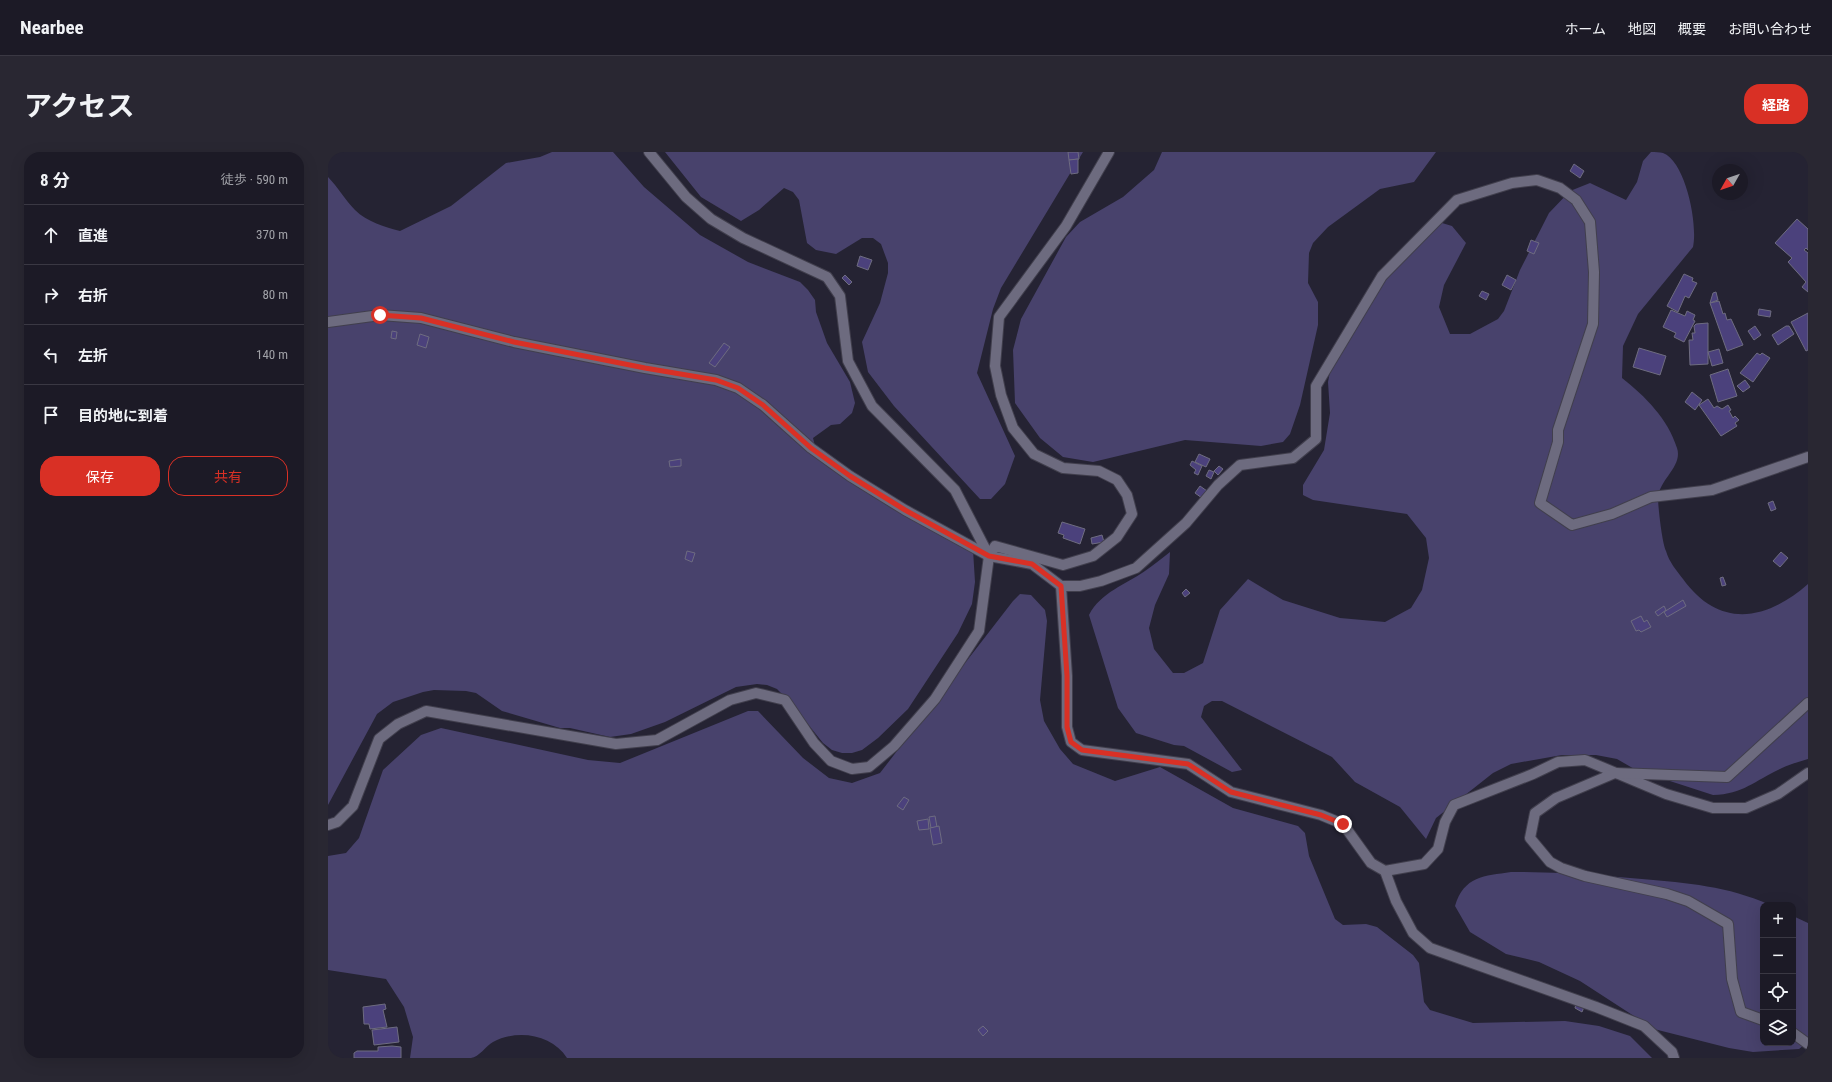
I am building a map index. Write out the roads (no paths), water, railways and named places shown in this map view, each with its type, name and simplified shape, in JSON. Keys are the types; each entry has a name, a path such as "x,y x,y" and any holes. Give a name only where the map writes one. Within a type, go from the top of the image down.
{"street":[{"path":"649,152 686,197 712,219 743,238 827,278 840,296 848,361 872,406 955,490 989,556"},
{"path":"328,825 337,822 353,806 379,739 398,724 426,711 616,744 656,740 730,700 756,692 785,700 814,742 831,761 852,769 869,767 894,746 935,699 979,631 989,556 995,546 1063,565 1093,556 1117,537 1132,514 1127,495 1117,480 1099,471 1064,468 1034,454 1013,428 1001,395 995,366 999,317 1066,226 1109,152"},
{"path":"328,322 380,315 421,318 514,342 645,368 716,380 738,388 763,405 811,448 850,476 905,510 989,556 1032,564 1061,586 1080,586 1101,581 1136,568 1186,523 1218,485 1240,465 1293,458 1316,439 1316,386 1382,276 1457,200 1512,183 1537,180 1560,188 1576,200 1590,222 1594,272 1593,324 1558,430 1558,442 1540,504 1572,525 1612,514 1651,497 1712,490 1808,457"},
{"path":"1061,586 1067,676 1067,727 1071,742 1082,750 1188,764 1231,792 1321,815 1343,824 1370,863 1385,871 1424,864 1438,849 1445,822 1454,805 1533,774 1558,762 1585,760 1666,794 1713,808 1746,808 1778,794 1808,773"},
{"path":"1760,1019 1741,1012 1732,980 1728,924 1688,901 1667,894 1585,876 1562,868 1550,862 1530,838 1535,813 1556,798 1614,773 1727,777 1808,703"},
{"path":"1385,871 1396,901 1413,933 1430,948 1596,1007 1644,1026 1672,1052 1674,1058"},
{"path":"1796,1035 1808,1044"}]}
